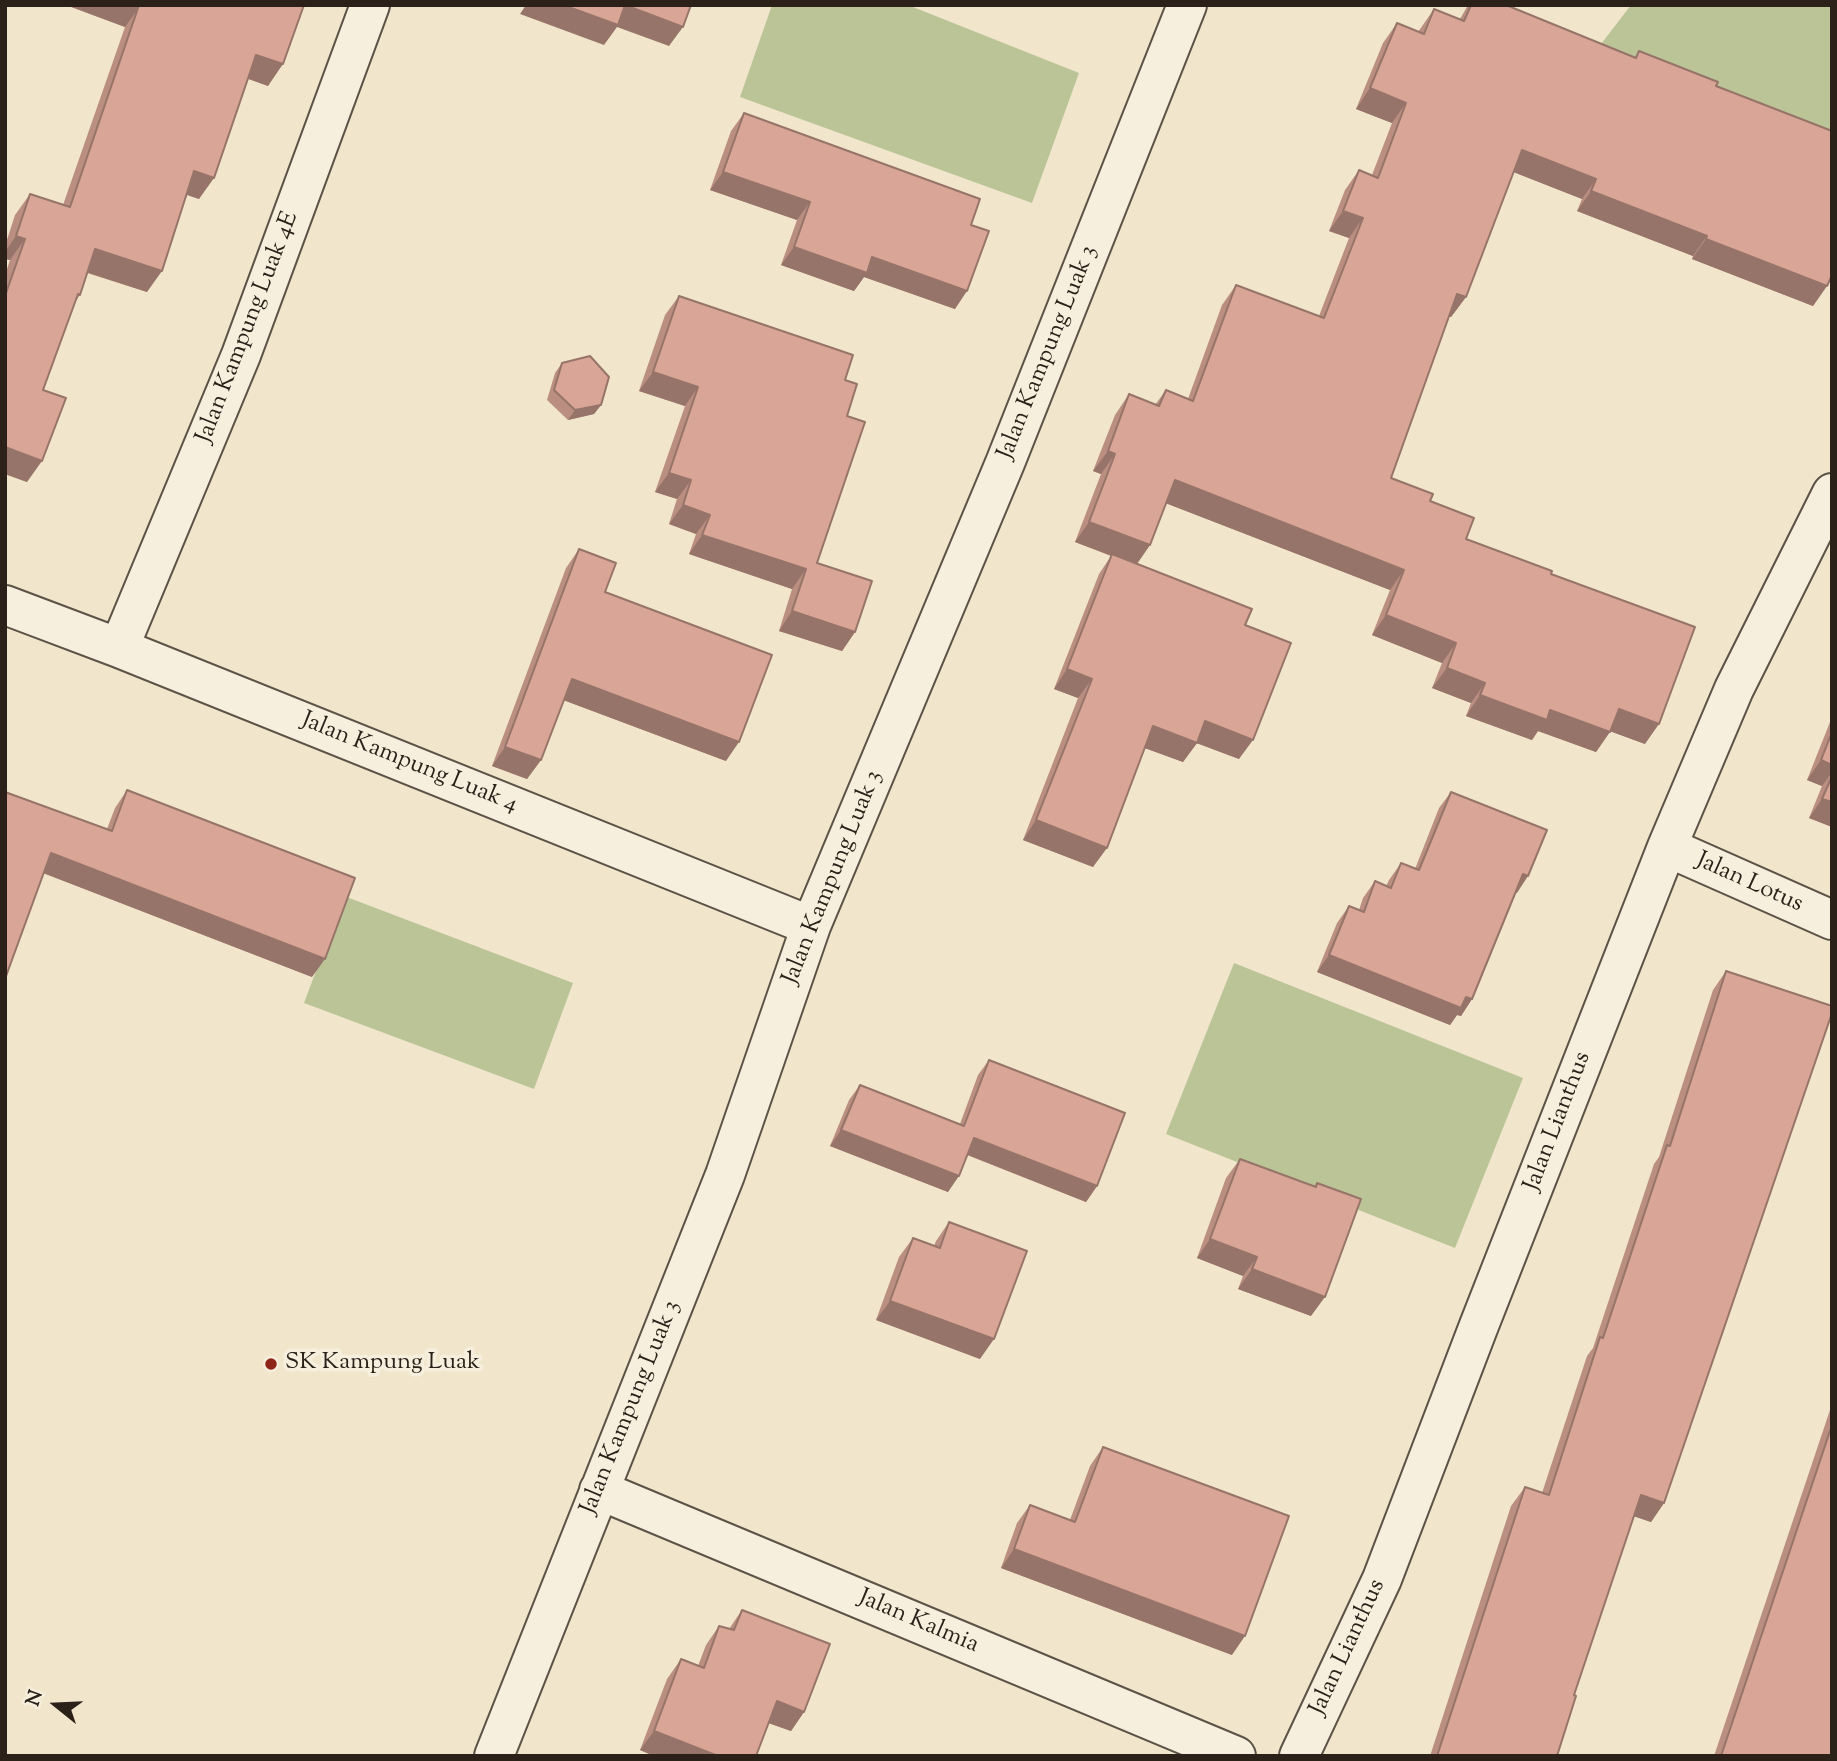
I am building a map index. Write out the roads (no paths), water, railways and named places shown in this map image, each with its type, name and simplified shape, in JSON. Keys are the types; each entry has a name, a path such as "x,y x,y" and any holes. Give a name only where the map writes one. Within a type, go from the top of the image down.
{"street":[{"name":"Jalan Kampung Luak 4E","path":"119,648 242,355 370,5"},
{"name":"Jalan Kampung Luak 3","path":"494,1756 725,1175 811,926 1015,438 1187,5"},
{"name":"Jalan Lianthus","path":"1299,1756 1382,1579 1667,847 1734,689 1832,493"},
{"name":"Jalan Kampung Luak 4","path":"5,605 119,648 811,926"},
{"name":"Jalan Lotus","path":"1667,847 1832,920"},
{"name":"Jalan Kalmia","path":"600,1490 1236,1756"}],"place":[{"name":"SK Kampung Luak","path":"271,1364"}]}
